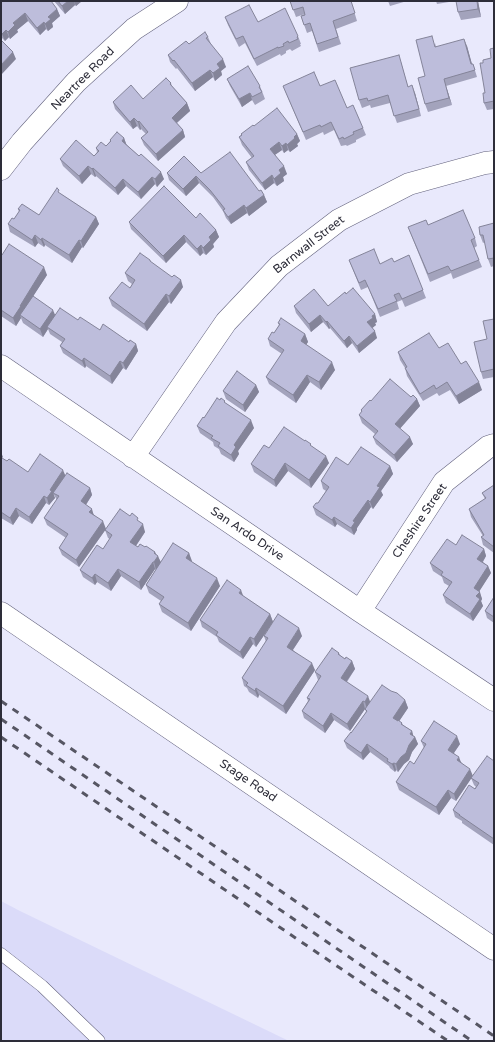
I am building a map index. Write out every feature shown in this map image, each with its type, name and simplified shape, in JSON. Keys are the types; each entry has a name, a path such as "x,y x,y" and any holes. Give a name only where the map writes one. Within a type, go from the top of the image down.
{"street":[{"name":"Neartree Road","path":"1,169 22,142 76,82 134,29 177,1"},
{"name":"Barnwall Street","path":"133,457 226,322 279,266 338,220 409,184 485,163 494,162"},
{"name":"San Ardo Drive","path":"1,366 360,611 494,700"},
{"name":"Cheshire Street","path":"360,611 444,482 494,445"},
{"name":"Stage Road","path":"1,613 494,949"}],"lane":[{"path":"1,954 42,986 100,1041"}],"shaded area":[{"path":"1,901 20,911 289,1041 1,1041"}],"building":[{"path":"1,1 51,1 57,9 48,17 51,19 45,24 44,22 37,28 25,13 13,23 15,25 8,32 6,30 2,34"},
{"path":"58,1 68,1 62,6"},
{"path":"290,1 351,1 355,13 333,21 338,37 317,44 310,23 304,25 301,16 305,15 303,7 293,10"},
{"path":"456,1 477,1 478,9 458,12"},
{"path":"249,5 258,22 285,8 298,39 289,43 288,41 283,44 284,46 278,47 254,59 243,36 236,39 225,17"},
{"path":"205,32 208,37 206,38 223,59 217,64 220,68 213,73 210,70 192,83 174,60 173,61 168,55 186,41 189,44"},
{"path":"432,36 435,47 464,39 471,64 473,64 475,70 444,79 449,98 425,104 418,78 425,76 416,40"},
{"path":"1,40 13,52 1,65"},
{"path":"494,48 494,101 484,103 483,93 485,93 480,63 483,63 483,60 491,58 490,49"},
{"path":"399,55 408,87 412,85 419,109 394,116 388,95 368,101 367,98 359,100 350,68"},
{"path":"248,66 262,92 252,97 250,93 239,99 227,79"},
{"path":"314,72 320,86 335,80 347,108 353,105 363,128 353,132 354,134 344,139 343,137 339,139 331,122 321,127 320,125 303,132 283,86"},
{"path":"166,78 187,103 172,118 183,130 156,154 141,138 148,132 139,121 138,122 134,118 130,122 113,102 131,85 143,99"},
{"path":"277,108 297,134 294,137 295,138 287,145 286,143 282,146 279,142 270,149 284,166 279,170 281,173 274,179 272,175 262,183 246,162 254,156 239,137"},
{"path":"117,132 124,138 122,141 139,156 141,154 161,172 155,179 152,177 138,192 123,179 115,188 93,168 92,169 88,166 79,176 60,159 76,140 94,156 99,151 96,148 101,142 106,146"},
{"path":"230,152 259,191 261,190 264,195 246,208 244,205 228,217 223,210 225,209 210,190 196,176 183,189 167,173 184,156 201,173"},
{"path":"164,186 196,218 200,213 216,230 209,237 211,240 203,248 201,245 197,249 184,235 163,256 129,222"},
{"path":"57,188 59,190 58,192 96,217 81,241 79,240 69,255 42,238 41,240 35,235 32,240 8,224 12,218 14,219 22,204 39,215"},
{"path":"463,210 475,238 471,240 479,260 451,271 448,266 428,274 408,227 426,220 428,225"},
{"path":"494,223 494,258 488,259 483,235 480,235 479,227"},
{"path":"9,244 44,267 13,318 1,310 1,255"},
{"path":"374,249 380,264 392,258 394,262 409,255 423,290 402,299 399,293 394,295 397,301 378,309 365,280 359,283 349,260"},
{"path":"140,253 172,277 174,275 181,280 169,296 166,294 144,324 109,298 122,282 130,288 135,280 125,273"},
{"path":"353,288 375,314 372,316 373,318 367,322 375,331 357,346 349,336 344,341 320,315 309,324 294,306 314,289 328,306 345,292 346,294"},
{"path":"33,296 53,310 40,329 20,315"},
{"path":"60,308 78,320 80,317 100,330 103,324 129,342 130,340 136,344 123,363 120,361 110,376 84,358 82,361 60,346 65,339 47,327"},
{"path":"281,318 305,334 301,341 332,362 319,382 307,375 293,395 266,377 284,350 268,339 272,332 274,333 280,324 278,323"},
{"path":"494,319 494,369 481,372 474,342 487,339 483,321"},
{"path":"429,333 439,348 448,343 461,364 466,361 479,382 456,396 447,382 436,389 434,385 420,394 405,368 407,367 398,352"},
{"path":"237,371 256,385 243,405 223,391"},
{"path":"390,379 411,397 413,395 417,399 395,424 410,437 394,455 373,437 378,431 359,415 362,411 361,410"},
{"path":"217,398 220,400 221,398 225,401 224,402 251,420 234,445 236,447 231,455 218,446 220,443 211,438 213,436 197,426"},
{"path":"284,427 311,444 310,445 326,456 309,480 285,463 274,480 251,464 264,445 269,448"},
{"path":"361,447 390,466 377,486 380,487 370,502 368,500 353,521 355,522 351,528 334,517 332,520 313,507 316,503 318,503 329,487 321,481 336,457 348,465"},
{"path":"40,454 63,470 50,490 52,491 47,498 44,496 29,517 16,508 10,518 1,512 1,460 2,458 7,461 9,459 28,472"},
{"path":"67,473 90,488 81,501 92,509 89,512 103,521 76,560 59,548 68,534 44,518 59,496 53,493"},
{"path":"494,485 494,547 481,537 484,535 469,509 486,498 482,493"},
{"path":"120,509 130,516 132,513 138,518 137,520 143,524 130,542 138,547 140,544 145,547 146,546 158,556 139,582 118,569 108,583 95,574 92,578 80,570 97,545 103,549 112,535 105,530"},
{"path":"462,535 484,549 477,559 488,566 474,588 480,592 476,596 480,599 470,614 443,595 452,582 441,575 443,572 430,563 447,539 456,545"},
{"path":"173,543 189,553 186,558 217,578 188,623 159,604 164,597 146,585"},
{"path":"227,580 241,590 239,593 270,614 254,639 250,637 240,652 216,635 218,632 200,620"},
{"path":"494,597 494,617 485,611"},
{"path":"278,614 299,628 287,647 312,663 283,706 256,688 255,691 246,685 248,683 242,678 268,638 264,636"},
{"path":"332,648 345,659 346,657 352,661 341,678 368,696 347,724 331,713 323,726 302,711 310,699 307,698 321,676 315,672"},
{"path":"382,685 397,693 405,700 393,718 412,731 410,734 415,737 409,745 406,753 396,764 392,764 387,761 388,759 367,744 361,753 344,741 367,711 365,709"},
{"path":"434,721 457,736 448,750 459,757 457,760 470,769 454,794 448,790 436,807 396,782 410,761 414,764 426,744 421,741"},
{"path":"487,756 494,761 494,839 453,810 469,785 475,789 479,783 471,778"}],"railway":[{"path":"1,701 494,1036"},
{"path":"1,719 472,1041"},
{"path":"1,737 448,1041"}]}
